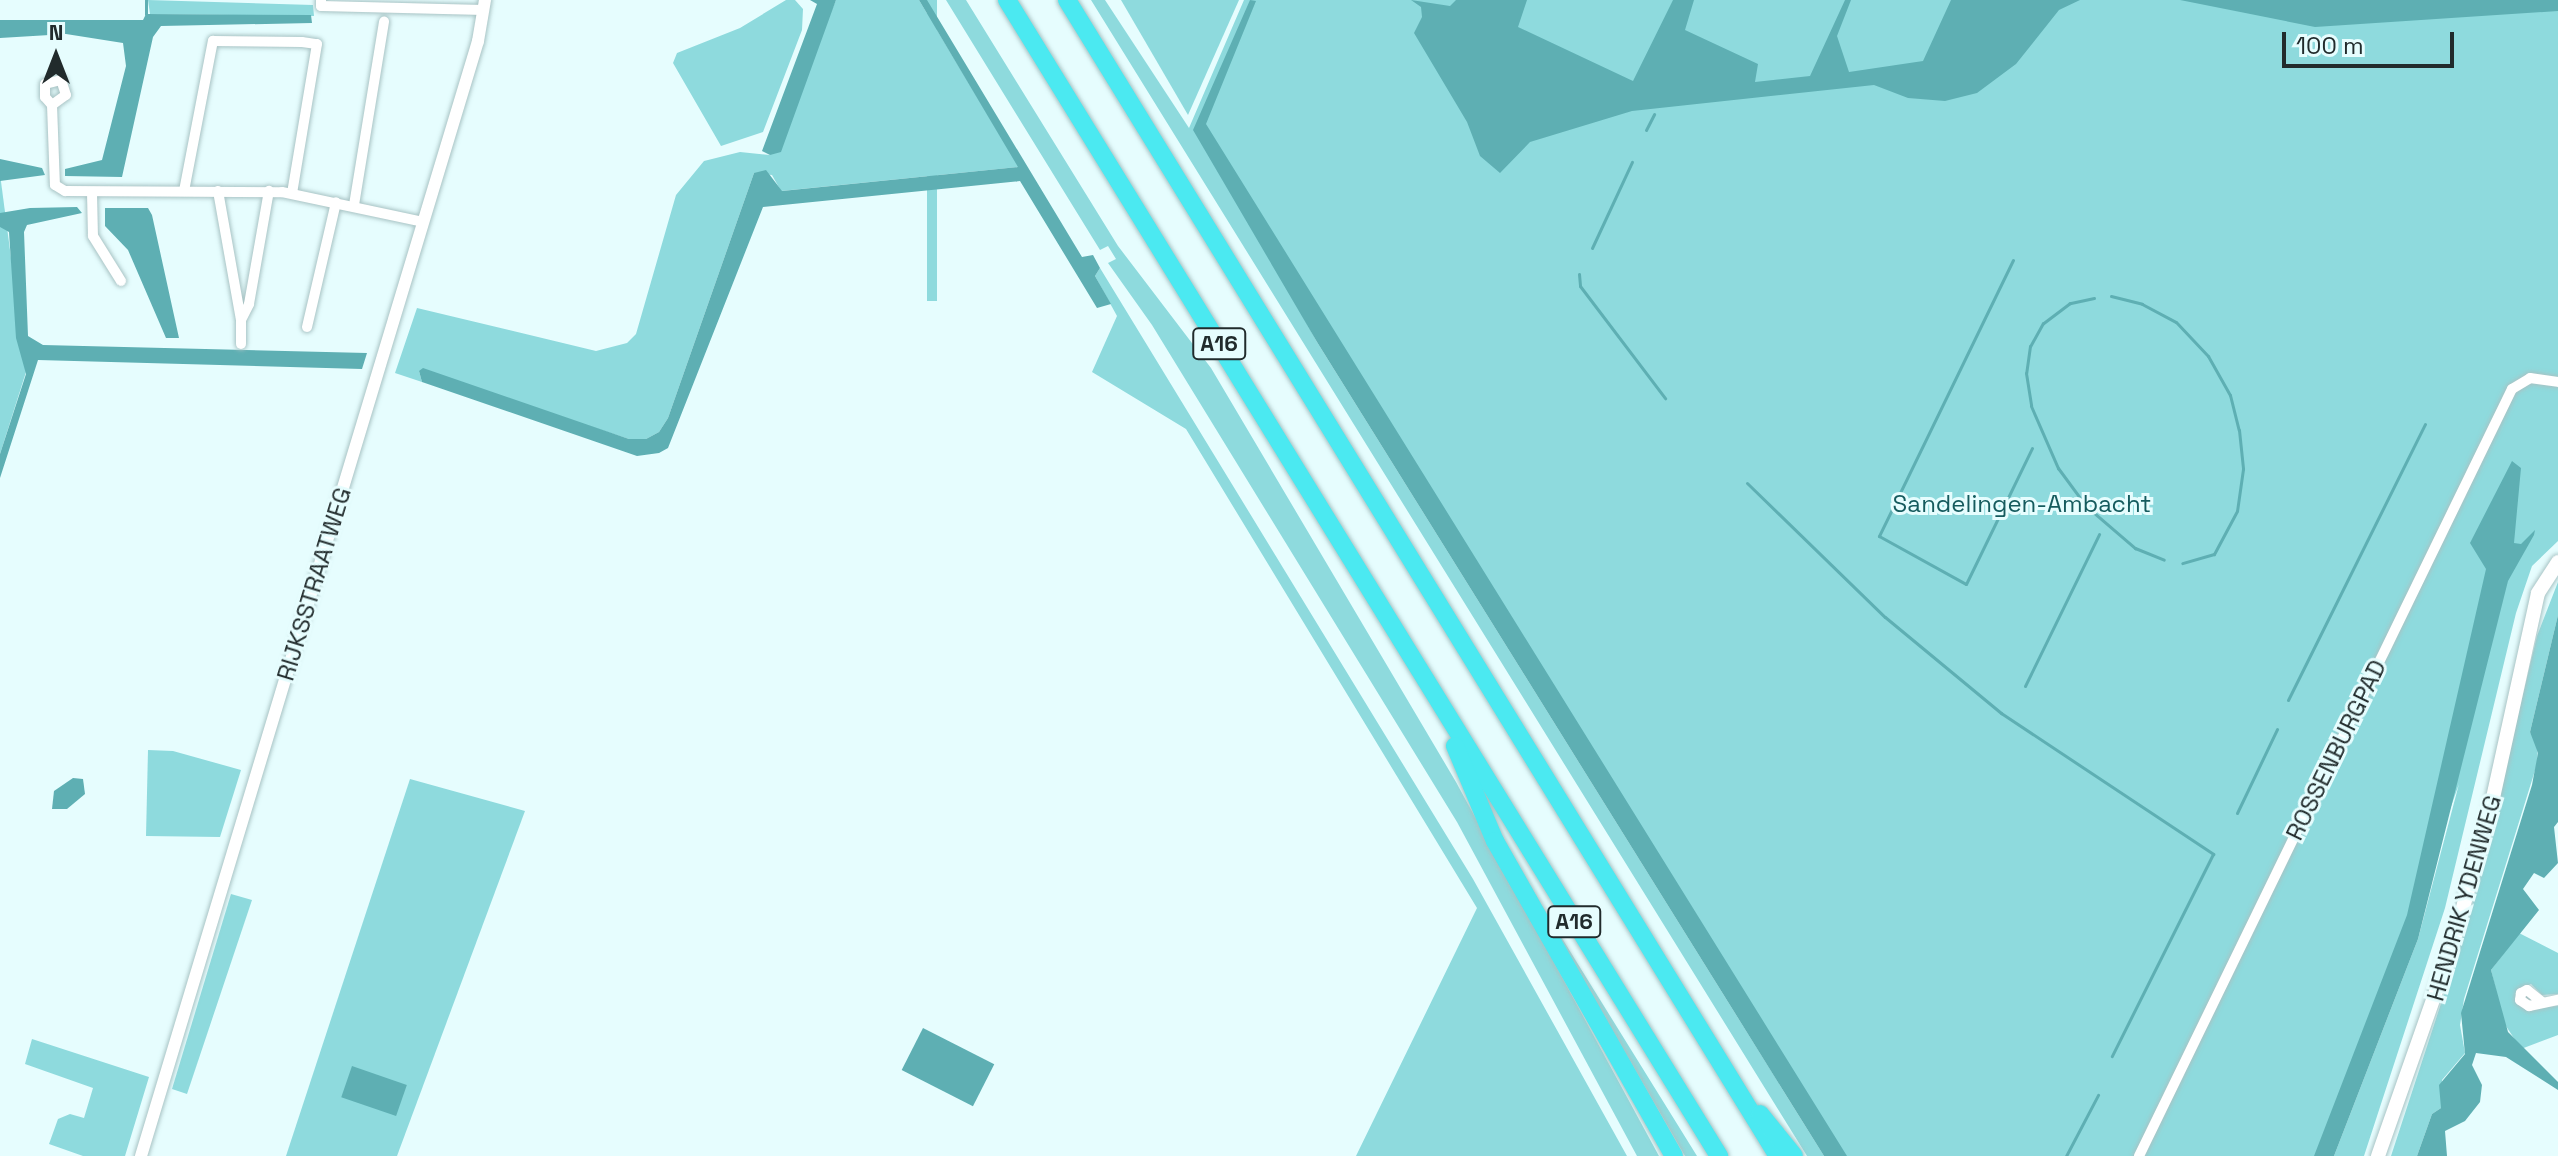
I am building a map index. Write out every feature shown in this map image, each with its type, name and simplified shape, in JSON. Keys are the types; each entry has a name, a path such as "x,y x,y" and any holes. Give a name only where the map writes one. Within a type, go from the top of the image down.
{"highway":[{"name":"A16","path":"1007,0 1719,1156"},
{"name":"A16","path":"1067,0 1778,1156"},
{"name":"A16","path":"1430,689 1495,841 1674,1156"},
{"name":"A16","path":"1741,1096 1775,1128 1794,1156"}],"main road":[{"name":"HENDRIK YDENWEG","path":"2378,1156 2452,946 2531,634 2538,593 2558,562"},
{"name":"HENDRIK YDENWEG","path":"2531,634 2558,574"}],"street":[{"name":"RIJKSSTRAATWEG","path":"141,1156 423,222 485,5 321,6 321,0"},
{"path":"354,205 384,21"},
{"path":"184,191 213,41 302,42 317,44 292,193"},
{"path":"52,105 55,185 92,193 292,193 423,222"},
{"path":"218,191 241,320 241,344"},
{"path":"241,320 249,304 269,191"},
{"path":"92,193 93,236 121,281"},
{"path":"307,327 336,202"},
{"name":"ROSSENBURGPAD","path":"2139,1156 2512,389 2530,378 2558,382"},
{"path":"2542,1002 2558,1000"}],"green space":[{"path":"148,0 313,5 314,16 150,14"},
{"path":"786,0 795,0 803,9 802,30 763,132 721,146 673,63 677,53 740,28"},
{"path":"836,0 919,0 1019,167 781,191 772,175 754,173 668,418 659,432 646,439 629,439 419,371 422,382 395,373 417,308 596,351 627,343 636,334 676,195 704,161 740,152 770,155"},
{"path":"927,0 937,0 937,301 927,301"},
{"path":"946,0 966,0 1118,246 1211,368 1456,782 1659,1156 1637,1156 1457,822 1152,325 1108,263 1116,259 1108,246 1100,250"},
{"name":"Sandelingen-Ambacht","path":"1091,0 1105,0 1189,128 1244,0 2558,0 2558,541 2532,566 2516,613 2445,908 2364,1156 2334,1156 2418,939 2459,784 2326,1156 1842,1156 1258,236 1317,342 1824,1156 1807,1156"},
{"path":"1121,0 1239,0 1188,115"},
{"path":"0,174 26,372 0,454"},
{"path":"1100,268 1473,879 1627,1156 1356,1156 1477,908 1186,429 1092,372 1117,316 1095,276"},
{"path":"2558,582 2558,615 2530,732 2538,746 2537,764 2464,999 2460,1025 2465,1053 2442,1080 2441,1108 2432,1114 2417,1156 2391,1156 2470,915 2537,636"},
{"path":"148,750 173,751 241,770 220,837 146,836"},
{"path":"410,779 525,811 397,1156 286,1156"},
{"path":"1523,875 1576,961 1697,1156 1685,1156"},
{"path":"231,894 252,900 187,1094 172,1089"},
{"path":"2519,933 2558,953 2558,994 2542,995 2531,984 2519,989 2516,998 2523,1008 2558,1006 2558,1035 2521,1049 2504,1023 2491,970"},
{"path":"32,1039 149,1077 125,1156 83,1156 49,1144 58,1119 70,1114 84,1118 93,1088 25,1064"}],"shaded area":[{"path":"810,0 836,0 781,152 770,155 762,151 817,4"},
{"path":"919,0 927,0 1082,257 1093,255 1100,268 1095,276 1111,304 1097,308 1020,181 763,207 668,448 659,453 637,456 422,382 419,371 423,368 629,439 646,439 659,432 668,418 754,173 766,170 782,191 1018,167"},
{"path":"1250,0 1256,1 1206,124 1847,1156 1824,1156 1317,342 1193,130"},
{"path":"1411,0 1450,6 1456,0 1527,0 1518,27 1633,81 1673,0 1694,0 1685,30 1758,64 1755,82 1810,76 1845,0 1851,0 1837,36 1849,72 1923,61 1951,0 2080,0 2059,10 2016,64 1977,93 1945,101 1908,98 1874,85 1632,111 1530,142 1500,173 1480,156 1467,122 1414,33 1422,17 1421,7"},
{"path":"2180,0 2558,0 2558,11 2315,27"},
{"path":"146,14 311,15 312,23 161,26 153,37 122,177 65,176 65,169 102,160 126,66 123,43 66,34 0,38 0,20 143,20"},
{"path":"0,159 42,168 45,175 0,181"},
{"path":"77,207 82,213 27,225 24,232 28,336 43,345 367,353 362,369 38,360 0,478 0,454 26,374 16,338 9,232 0,227 0,213 30,208"},
{"path":"105,208 148,208 152,215 179,338 166,338 128,250 105,226"},
{"path":"2512,461 2521,468 2514,543 2521,544 2535,530 2534,535 2508,581 2418,939 2334,1156 2314,1156 2407,915 2486,569 2470,543"},
{"path":"2558,615 2558,822 2554,827 2558,863 2544,878 2534,873 2523,889 2539,910 2491,970 2508,1032 2558,1082 2558,1090 2506,1057 2476,1053 2472,1065 2482,1085 2480,1102 2465,1121 2445,1131 2447,1156 2417,1156 2432,1114 2441,1108 2439,1085 2465,1054 2461,1013 2532,785 2538,753 2530,732"},
{"path":"73,778 83,779 85,794 67,809 52,809 54,791"},
{"path":"923,1028 994,1064 973,1106 902,1070"},
{"path":"352,1066 407,1085 396,1116 341,1097"}],"waterway":[{"path":"146,0 146,14"},
{"path":"1646,130 1654,114"},
{"path":"1592,248 1632,162"},
{"path":"2013,260 1879,536 1966,584 2032,448"},
{"path":"1579,274 1580,286 1665,398"},
{"path":"2111,296 2142,304 2176,322 2208,356 2230,395 2239,430 2243,469 2237,511 2214,554 2182,563"},
{"path":"2094,298 2070,303 2043,323 2030,346 2026,373 2031,406 2058,468 2086,506 2135,548 2164,560"},
{"path":"2288,700 2425,424"},
{"path":"1747,483 1885,617 2001,713 2213,854 2112,1056"},
{"path":"2025,686 2099,534"},
{"path":"2237,813 2277,729"},
{"path":"2066,1156 2098,1095"}]}
